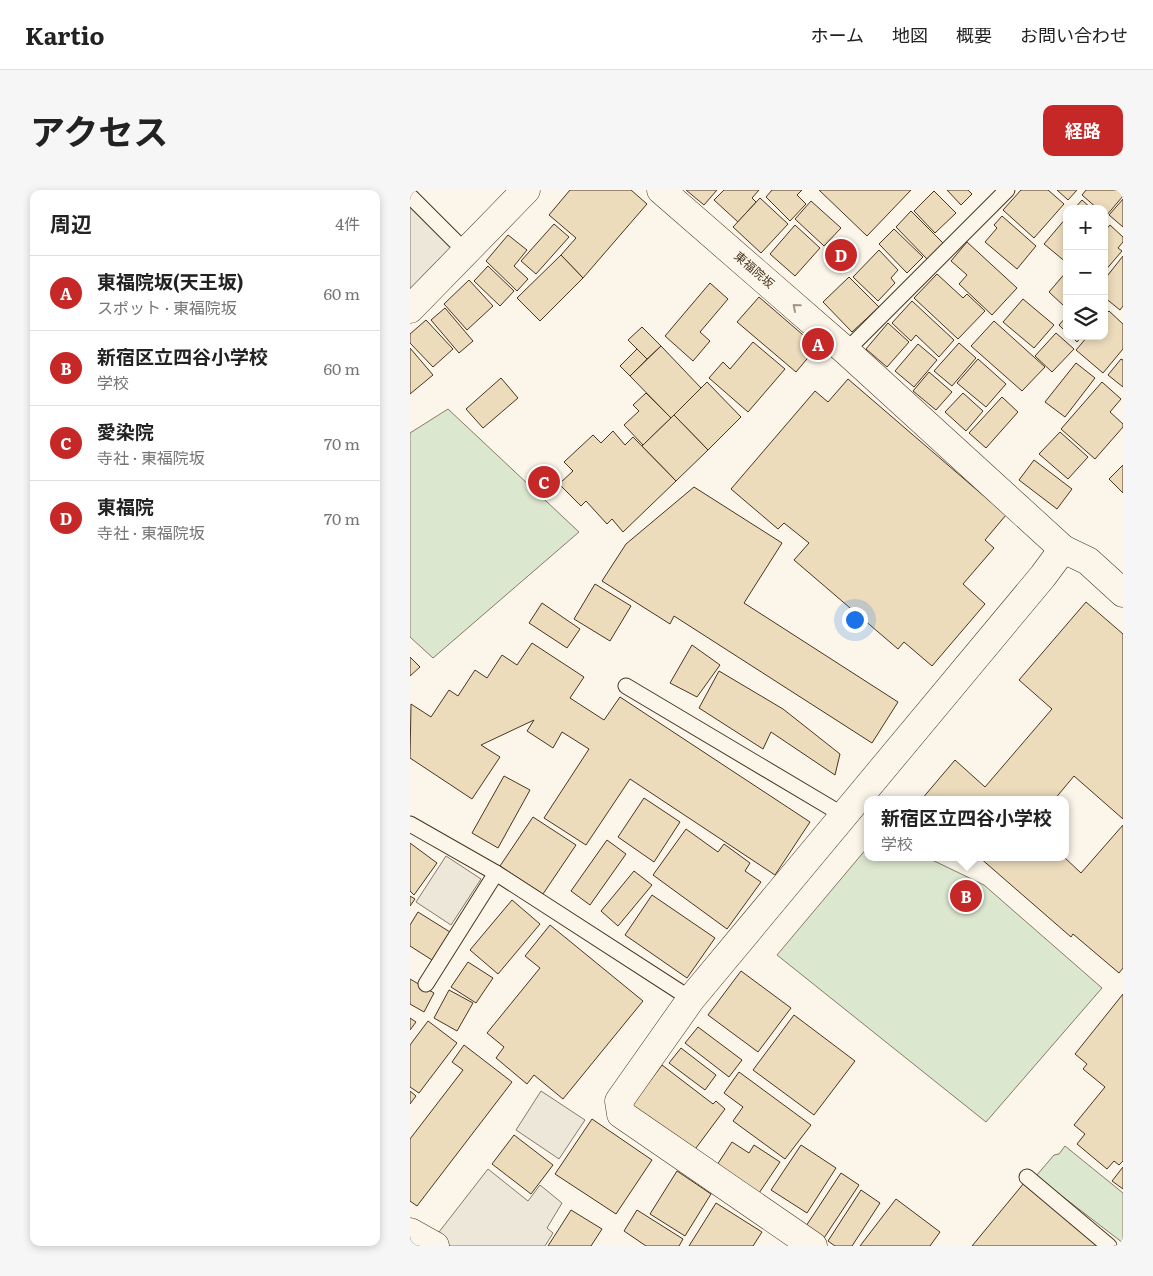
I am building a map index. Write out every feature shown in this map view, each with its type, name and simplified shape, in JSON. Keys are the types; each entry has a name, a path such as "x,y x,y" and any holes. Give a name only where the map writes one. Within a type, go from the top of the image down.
{"street":[{"path":"410,309 526,190"},
{"name":"東福院坂","path":"661,190 846,351 1063,549 1088,562 1123,593"},
{"path":"813,1246 620,1114 619,1101 692,999 1043,576 1063,549"},
{"path":"410,1232 435,1246"}],"lane":[{"path":"846,351 1007,190"},
{"path":"410,196 466,252"},
{"path":"626,686 843,815"},
{"path":"410,824 496,874 692,999"},
{"path":"426,984 496,874"},
{"path":"1027,1177 1108,1246"}],"green space":[{"path":"448,409 579,532 433,658 410,637 410,433"},
{"path":"864,852 864,861 934,861 984,885 1102,988 986,1122 777,955"},
{"path":"1065,1146 1123,1193 1123,1243 1036,1176 1054,1155 1059,1154"}],"shaded area":[{"path":"410,205 454,249 410,291"},
{"path":"446,856 481,879 451,925 416,902"},
{"path":"541,1091 585,1120 559,1159 516,1130"},
{"path":"488,1169 528,1201 540,1185 562,1203 547,1228 553,1233 545,1246 450,1246 444,1242 439,1232"}],"building":[{"path":"570,190 631,190 647,204 583,278 561,255 576,238 549,215"},
{"path":"686,190 717,190 704,205"},
{"path":"724,190 759,190 752,198 756,202 738,222 714,200"},
{"path":"772,190 802,190 797,195 806,204 790,221 766,197"},
{"path":"819,190 911,190 867,236"},
{"path":"947,190 968,190 972,194 961,205"},
{"path":"1021,190 1048,190 1064,204 1034,238 1003,210"},
{"path":"1057,190 1077,190 1068,200"},
{"path":"1086,190 1121,190 1123,196 1108,214 1108,205 1093,205 1082,195"},
{"path":"934,191 956,213 935,233 914,211"},
{"path":"760,198 788,224 761,253 733,227"},
{"path":"1123,199 1123,227 1109,215"},
{"path":"1082,200 1088,205 1078,205"},
{"path":"811,201 841,228 824,246 795,219"},
{"path":"911,211 943,243 927,259 896,227"},
{"path":"1002,216 1036,246 1017,269 985,242 997,228 994,225"},
{"path":"1063,222 1063,260 1044,244"},
{"path":"554,224 569,237 536,274 521,261"},
{"path":"795,225 820,248 795,276 770,254"},
{"path":"1110,225 1123,237 1123,242 1118,248 1122,251 1108,267 1108,250 1108,227"},
{"path":"894,229 923,257 907,273 879,244"},
{"path":"508,235 527,250 514,266 528,279 517,291 486,261"},
{"path":"967,242 1017,288 992,315 959,284 967,275 951,261"},
{"path":"879,250 898,270 891,278 895,283 878,301 853,277"},
{"path":"561,255 583,278 540,321 517,298"},
{"path":"1123,256 1123,306 1120,310 1108,300 1108,275"},
{"path":"488,266 514,291 500,306 474,281"},
{"path":"937,274 963,298 967,294 985,311 958,339 914,298"},
{"path":"1063,276 1063,305 1049,292"},
{"path":"849,277 879,307 852,332 823,302"},
{"path":"469,280 493,306 467,330 444,304"},
{"path":"710,283 728,299 700,332 710,341 693,361 665,336"},
{"path":"759,297 817,347 796,372 737,322"},
{"path":"1023,299 1054,325 1034,348 1003,322"},
{"path":"912,301 954,340 939,357 916,335 911,341 892,323"},
{"path":"445,308 473,341 459,353 431,320"},
{"path":"1108,312 1123,324 1123,349 1103,373 1076,350 1085,340 1108,340"},
{"path":"426,320 453,349 433,367 410,343 410,334"},
{"path":"1063,320 1063,329 1059,325"},
{"path":"994,321 1045,367 1022,391 971,346"},
{"path":"888,323 909,342 887,367 866,349"},
{"path":"642,327 661,346 647,359 628,340"},
{"path":"1056,333 1074,349 1052,372 1035,356"},
{"path":"753,342 785,369 748,412 709,378 723,362 730,369"},
{"path":"959,343 976,358 952,386 934,371"},
{"path":"918,344 937,360 914,387 895,371"},
{"path":"661,346 701,388 671,418 630,376"},
{"path":"410,348 433,375 410,394"},
{"path":"637,349 647,359 630,376 620,366"},
{"path":"978,359 1006,384 986,407 957,383"},
{"path":"1121,359 1123,360 1123,387 1108,375"},
{"path":"1076,363 1095,378 1065,417 1045,402"},
{"path":"929,372 952,392 936,410 913,391"},
{"path":"501,378 518,398 483,428 466,409"},
{"path":"848,379 1006,515 985,540 994,548 963,584 985,604 932,666 904,642 898,649 794,560 809,543 784,523 778,529 731,489 815,391 828,402"},
{"path":"707,382 741,417 708,450 674,415"},
{"path":"1102,382 1121,399 1110,412 1123,424 1123,427 1095,459 1061,429"},
{"path":"646,393 671,418 643,445 624,425 639,411 633,405"},
{"path":"963,393 983,411 966,431 945,412"},
{"path":"1002,397 1018,412 986,448 969,433"},
{"path":"674,415 708,450 676,481 642,446"},
{"path":"613,431 625,445 633,437 676,481 623,532 612,519 607,524 586,501 581,506 559,484 573,471 564,462 593,435 601,443"},
{"path":"1060,432 1088,457 1068,479 1039,454"},
{"path":"1034,460 1072,489 1057,509 1019,480"},
{"path":"1123,465 1123,493 1109,479"},
{"path":"694,487 782,543 744,603 898,702 872,743 674,616 670,624 602,581 626,544"},
{"path":"595,584 631,606 610,641 574,619"},
{"path":"1086,602 1123,634 1123,819 1074,776 1057,796 924,796 955,760 985,787 1052,709 1019,680"},
{"path":"542,603 580,629 567,648 529,623"},
{"path":"532,643 584,677 570,698 604,720 620,697 810,822 775,875 630,779 586,845 544,818 589,749 562,732 553,748 527,731 534,720 481,745 500,757 472,799 410,758 411,704 431,717 449,690 458,696 475,670 487,678 502,655 517,665"},
{"path":"692,645 720,665 697,697 670,683"},
{"path":"410,657 420,667 410,676"},
{"path":"719,671 783,709 840,754 835,775 771,732 763,749 699,708"},
{"path":"504,776 530,790 498,848 472,833"},
{"path":"644,798 680,822 654,862 618,837"},
{"path":"533,817 576,845 543,894 500,866"},
{"path":"1123,825 1123,968 1119,973 1073,934 1071,937 984,861 1068,861 1081,873"},
{"path":"686,829 718,852 724,844 750,863 745,871 761,882 727,929 653,875"},
{"path":"607,840 626,854 590,905 571,891"},
{"path":"410,843 437,863 414,895 410,891"},
{"path":"634,871 652,885 618,926 601,911"},
{"path":"652,895 715,938 687,978 625,935"},
{"path":"410,896 415,899 410,906"},
{"path":"512,900 540,924 498,974 470,950"},
{"path":"418,912 450,932 432,960 410,946 410,925"},
{"path":"550,925 643,1001 563,1099 534,1075 527,1084 496,1058 504,1047 487,1033 540,968 525,956"},
{"path":"468,962 493,978 476,1003 451,987"},
{"path":"741,971 791,1008 758,1052 708,1015"},
{"path":"410,979 434,993 424,1012 410,1004"},
{"path":"449,990 473,1003 457,1031 434,1018"},
{"path":"1123,994 1123,1161 1119,1165 1114,1161 1107,1169 1077,1144 1085,1134 1074,1125 1105,1087 1083,1069 1087,1064 1075,1054"},
{"path":"794,1015 855,1061 814,1115 753,1070"},
{"path":"410,1018 416,1022 410,1030"},
{"path":"428,1021 457,1043 419,1093 410,1087 410,1045"},
{"path":"698,1027 742,1060 729,1077 685,1043"},
{"path":"464,1045 512,1082 417,1206 410,1201 410,1139 463,1070 452,1062"},
{"path":"681,1048 716,1075 705,1090 669,1063"},
{"path":"662,1065 713,1104 716,1101 725,1109 693,1152 631,1106"},
{"path":"739,1072 811,1125 785,1159 733,1121 743,1107 724,1093"},
{"path":"410,1091 416,1096 410,1104"},
{"path":"592,1119 652,1160 616,1214 555,1174"},
{"path":"514,1135 553,1165 531,1194 492,1164"},
{"path":"732,1142 749,1153 754,1145 780,1162 759,1193 717,1165"},
{"path":"801,1145 836,1168 807,1213 771,1190"},
{"path":"1123,1167 1123,1189 1112,1181"},
{"path":"677,1171 711,1194 685,1236 650,1214"},
{"path":"841,1173 859,1185 824,1238 806,1226"},
{"path":"1024,1183 1099,1246 972,1246"},
{"path":"861,1190 880,1203 852,1246 835,1246 828,1241"},
{"path":"896,1199 940,1232 930,1246 860,1246"},
{"path":"716,1203 762,1232 753,1246 689,1246"},
{"path":"571,1210 602,1229 591,1246 548,1246"},
{"path":"637,1210 683,1239 679,1246 646,1246 624,1231"}],"place":[{"name":"東福院","path":"841,255"},
{"name":"東福院坂(天王坂)","path":"818,344"},
{"name":"愛染院","path":"544,482"},
{"name":"新宿区立四谷小学校","path":"966,896"}]}
